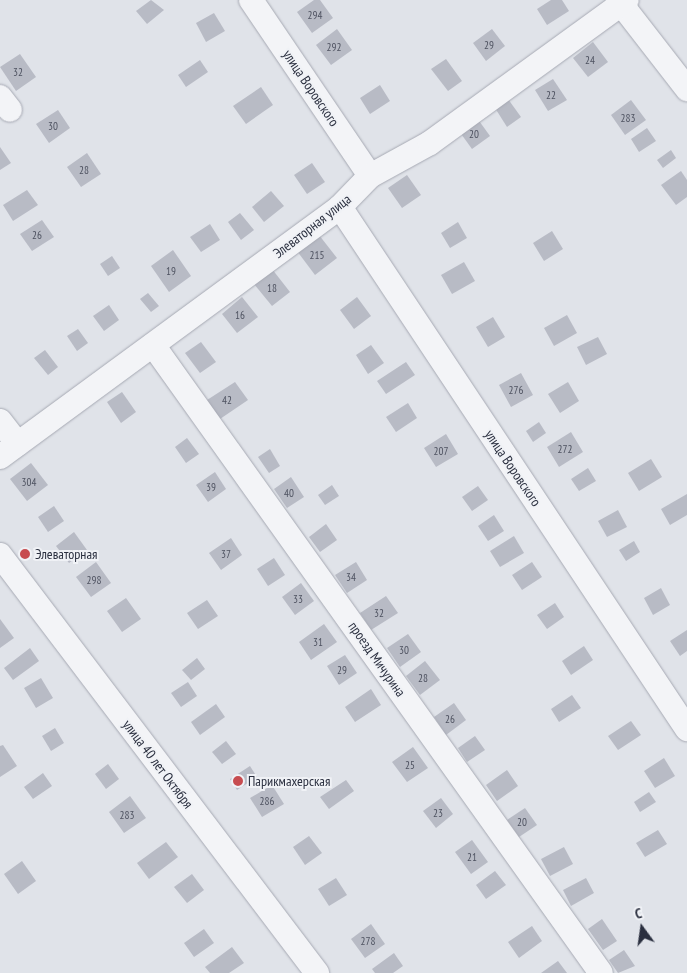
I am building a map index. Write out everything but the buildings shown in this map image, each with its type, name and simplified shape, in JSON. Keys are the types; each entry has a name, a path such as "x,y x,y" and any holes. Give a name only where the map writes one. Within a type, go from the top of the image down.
{"street":[{"name":"улица Воровского","path":"252,0 370,176"},
{"name":"Элеваторная улица","path":"9,450 340,207 370,176 430,143 623,2"},
{"path":"623,2 687,89"},
{"name":"улица Воровского","path":"340,207 687,729"},
{"name":"проезд Мичурина","path":"154,345 601,973"},
{"path":"0,421 9,450"},
{"name":"улица 40 лет Октября","path":"0,555 317,973"}],"place":[{"name":"Элеваторная","path":"25,554"},
{"name":"Парикмахерская","path":"238,781"}]}
